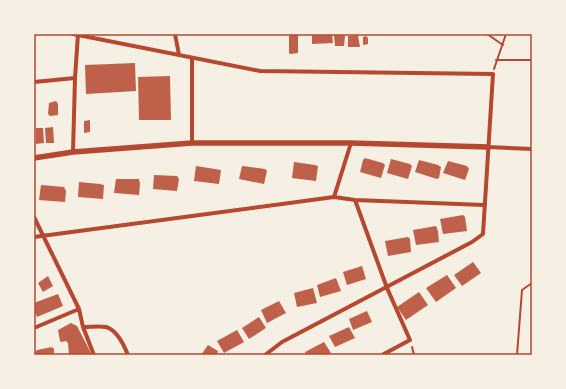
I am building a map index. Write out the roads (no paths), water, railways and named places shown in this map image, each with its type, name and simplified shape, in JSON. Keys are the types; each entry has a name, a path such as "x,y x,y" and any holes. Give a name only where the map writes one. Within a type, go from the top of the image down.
{"street":[{"path":"73,34 260,71 493,74 483,234 472,242 387,288 282,342 265,355"},
{"path":"175,34 179,55"},
{"path":"73,152 78,35"},
{"path":"192,58 192,142"},
{"path":"34,82 75,78"},
{"path":"34,158 73,152 192,142 351,143 532,148"},
{"path":"334,197 351,143"},
{"path":"34,237 334,197 355,200 484,205"},
{"path":"355,200 387,288 410,340 382,355"},
{"path":"34,217 79,309 83,328 94,355"},
{"path":"34,328 79,309"},
{"path":"83,328 107,327 118,335 128,355"}]}
